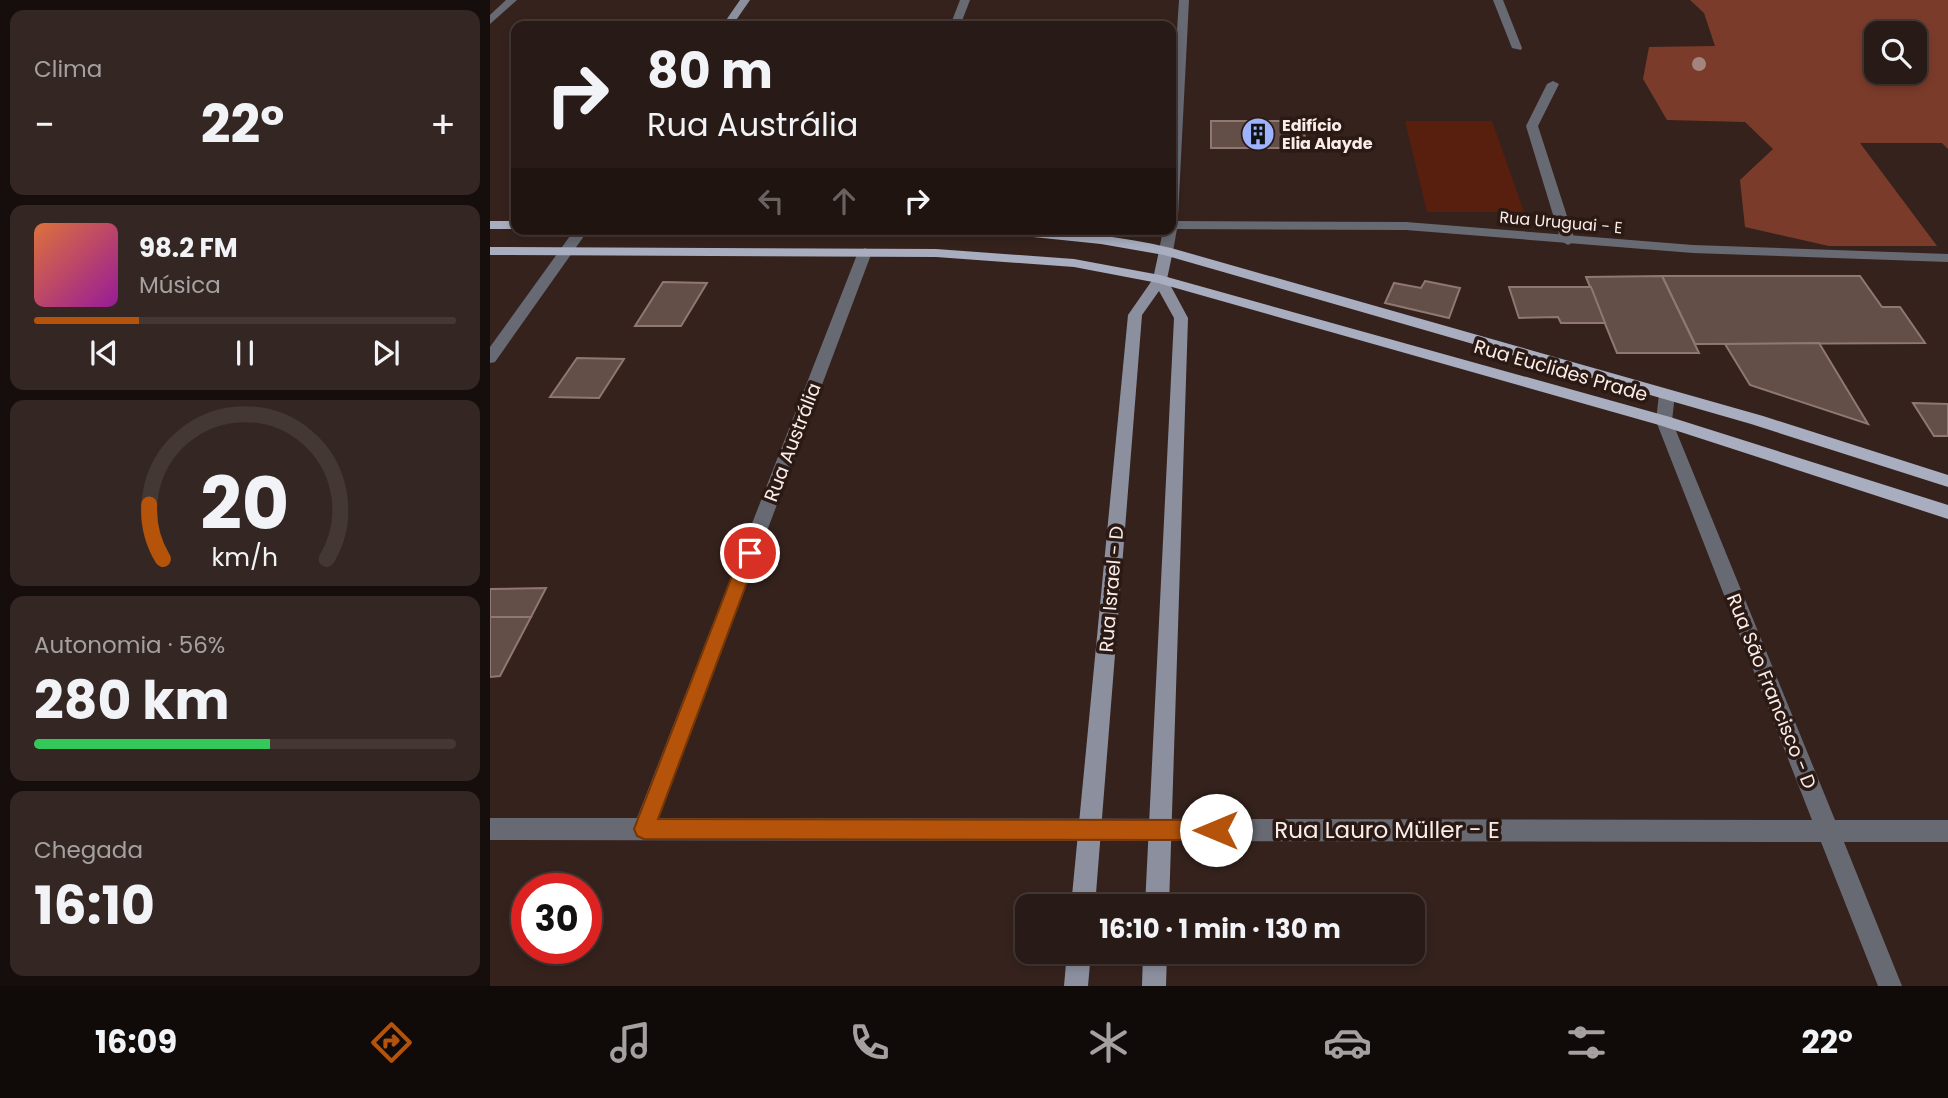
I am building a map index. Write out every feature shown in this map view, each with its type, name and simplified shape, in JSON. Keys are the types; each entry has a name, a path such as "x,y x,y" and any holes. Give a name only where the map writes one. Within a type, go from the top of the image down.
{"main road":[{"path":"490,225 511,225"},
{"path":"1053,235 1166,251"},
{"path":"490,251 936,253 1050,261 1160,279"},
{"name":"Rua Euclides Prade","path":"1166,251 1667,394 1948,481"},
{"name":"Rua Euclides Prade","path":"1160,279 1664,421 1948,512"}],"street":[{"path":"490,20 512,0"},
{"path":"731,21 746,0"},
{"path":"957,21 965,0"},
{"path":"1176,133 1184,0"},
{"path":"1498,0 1517,48"},
{"path":"1553,84 1532,126 1568,241"},
{"name":"Rua Uruguai - E","path":"1176,227 1406,226 1568,241 1945,262"},
{"path":"490,358 578,235"},
{"name":"Rua Israel - D","path":"1084,894 1135,315 1160,279 1169,235"},
{"name":"Rua Austrália","path":"644,829 865,252"},
{"path":"1157,894 1181,318 1160,279"},
{"name":"Rua São Francisco - D","path":"1667,394 1664,421 1890,986"},
{"name":"Rua Lauro Müller - E","path":"490,829 1948,831"},
{"path":"1076,986 1078,964"},
{"path":"1154,986 1155,964"}],"shaded area":[{"path":"1690,0 1948,0 1948,149 1942,143 1860,143 1937,246 1829,246 1745,227 1740,180 1773,149 1745,122 1667,120 1643,79 1649,47 1715,46 1704,13"},
{"path":"1405,121 1492,121 1524,212 1427,212"}],"building":[{"name":"Edifício Elia Alayde","path":"1211,121 1303,121 1306,148 1211,148"},
{"path":"1662,276 1860,276 1882,307 1900,307 1925,343 1695,344"},
{"path":"1662,276 1699,353 1617,353 1586,277"},
{"path":"1425,281 1460,288 1449,318 1385,303 1394,283 1421,288"},
{"path":"663,282 707,283 681,326 635,326"},
{"path":"1509,287 1591,287 1605,323 1561,323 1558,317 1519,318"},
{"path":"1819,343 1868,424 1750,385 1725,344"},
{"path":"577,358 624,359 599,398 550,397"},
{"path":"1913,403 1948,404 1948,436 1934,436"},
{"path":"546,588 531,617 490,617 490,589"},
{"path":"490,617 531,617 500,676 490,677"}],"place":[{"name":"Edifício Elia Alayde","path":"1258,134"}],"route":[{"path":"750,553 644,829 1216,830"}]}
